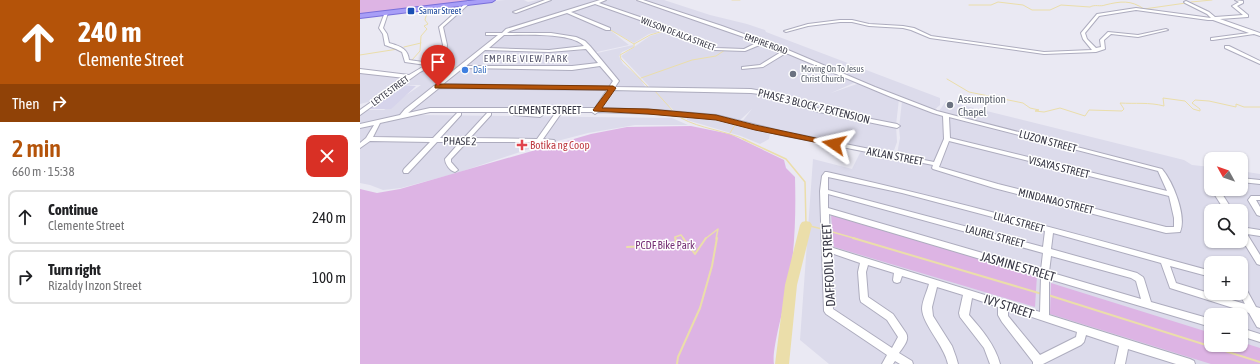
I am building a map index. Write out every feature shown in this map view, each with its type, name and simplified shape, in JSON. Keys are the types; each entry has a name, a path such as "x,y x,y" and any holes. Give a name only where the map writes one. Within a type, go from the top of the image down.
{"main road":[{"path":"360,16 492,0"}],"street":[{"path":"515,12 549,0"},
{"path":"402,117 407,110 463,67 502,34 517,26 604,0"},
{"name":"EMPIRE ROAD","path":"639,0 786,51 900,100 935,112"},
{"path":"1214,19 1247,16 1234,6 1242,2 1237,0"},
{"name":"LEYTE STREET","path":"360,114 371,104 429,64 443,58 445,45 441,27 469,2"},
{"path":"1186,2 1208,13 1214,19"},
{"name":"WILSON DE ALCA STREET","path":"595,3 667,28 715,48 740,50 750,48 762,42"},
{"path":"1096,50 1085,40 1083,33 1098,15 1136,9 1214,19 1258,34"},
{"path":"566,11 608,29"},
{"path":"386,13 382,28 387,44 402,48 407,55 407,61 429,64"},
{"path":"786,31 808,25 852,21 863,25 912,29 935,38 1044,54 1094,51 1103,48 1102,40 1110,33 1138,36 1166,30"},
{"path":"488,34 573,37 583,42 616,81 613,88 595,112"},
{"path":"1213,39 1258,34"},
{"path":"484,49 570,51 588,47"},
{"path":"1227,47 1260,63"},
{"path":"744,68 762,66 786,51"},
{"path":"463,67 572,68 602,64"},
{"path":"360,71 410,77"},
{"name":"PHASE 3 BLOCK 7 EXTENSION","path":"438,86 751,91 765,93 819,110 897,126"},
{"path":"360,104 371,104"},
{"name":"CLEMENTE STREET","path":"360,126 377,124 430,110 471,112 595,112 654,115 665,114"},
{"name":"CLEMENTE STREET","path":"418,112 459,114 471,112 489,114 500,112"},
{"path":"539,141 559,112"},
{"name":"LUZON STREET","path":"935,112 1160,170 1167,182 1171,194"},
{"path":"406,170 459,114"},
{"path":"455,170 447,160 489,114"},
{"name":"AKLAN STREET","path":"665,114 716,117 781,133 936,166"},
{"path":"936,166 947,139 946,115"},
{"path":"360,146 369,139 377,124"},
{"name":"PHASE 2","path":"369,139 552,141"},
{"name":"VISAYAS STREET","path":"947,139 1171,194"},
{"name":"MINDANAO STREET","path":"936,166 996,186 1166,230 1177,230 1180,223 1171,194"},
{"name":"DAFFODIL STREET","path":"826,174 824,191 829,311 908,364"},
{"name":"LILAC STREET","path":"826,174 902,191 1049,229 1204,272"},
{"path":"1248,181 1260,182"},
{"name":"LAUREL STREET","path":"824,191 1048,251 1138,277 1147,304"},
{"path":"1260,198 1254,198 1252,200 1260,213"},
{"name":"JASMINE STREET","path":"825,210 1204,321"},
{"path":"1044,317 1044,289 1049,229"},
{"path":"1248,232 1260,233"},
{"path":"1248,242 1260,262"},
{"name":"IVY STREET","path":"827,249 865,261 898,276 934,282 968,292 1124,343 1165,360 1190,364"},
{"path":"865,261 862,272 864,299 890,317 902,336 902,340 894,355 887,364"},
{"path":"1164,261 1173,286 1256,311"},
{"path":"934,282 927,310 929,317 950,352 953,364"},
{"path":"968,292 964,313 965,317 994,357 995,364"},
{"path":"1248,299 1256,311 1260,324"},
{"path":"1003,304 1003,315 1005,319 1038,362 1081,341 1082,330"},
{"path":"1248,334 1260,338"},
{"path":"1120,364 1124,343"}],"shaded area":[{"path":"524,0 528,2 538,0 635,0 709,24 638,0 664,0 710,15 765,30 766,32 940,98 940,105 933,111 820,64 743,36 812,62 799,69 803,71 796,75 819,65 858,81 831,93 860,83 899,99 896,125 897,142 892,156 847,146 850,138 847,145 741,123 752,109 739,121 675,112 668,104 673,112 428,109 408,113 463,68 547,69 464,67 485,49 578,51 587,49 593,54 633,45 633,47 622,52 619,56 623,64 640,78 646,88 766,92 748,90 651,88 621,56 650,36 669,30 649,34 634,43 610,30 629,45 592,53 580,40 564,35 503,34 510,28 497,34 490,42 402,115 360,124 360,114 364,110 384,110 421,85 400,85 430,65 433,66 444,58 446,45 441,26 469,3"},
{"name":"EMPIRE VIEW PARK","path":"502,35 563,36 579,41 585,48 565,50 486,49"},
{"path":"360,71 408,77 372,101 360,104"},
{"path":"401,85 416,86 391,109 370,109"},
{"path":"902,101 933,113 939,111 946,101 1184,160 1192,165 1204,166 1204,196 1248,196 1248,172 1260,174 1260,364 829,364 800,340 813,159 852,169 861,151 922,163 924,159 897,154 900,138 899,128"},
{"path":"416,115 672,118 688,125 635,125 588,133 538,146 457,173 401,188 383,190 360,183 360,127 373,125 373,129 375,125"},
{"path":"687,116 729,122 770,133 769,139 760,144 741,136 687,120"}],"green space":[{"path":"360,0 492,0 360,16"},
{"name":"PCDF Bike Park","path":"691,126 730,134 784,160 786,168 795,177 793,257 789,283 779,325 774,364 360,364 360,189 377,193 400,189 591,134 627,127"},
{"path":"831,215 1037,275 1035,307 834,247"},
{"path":"1051,283 1204,331 1204,352 1248,352 1248,344 1260,348 1260,364 1211,364 1050,314"}],"waterway":[{"path":"732,0 740,0"},
{"path":"1191,2 1212,0"},
{"path":"969,5 991,5 998,2 1023,5 1032,10 1050,10 1061,5 1090,7 1126,2 1135,4 1144,9 1186,3"},
{"path":"421,43 421,36 427,29 424,26 428,24 425,20 426,16 434,8"},
{"path":"609,29 634,44"},
{"path":"634,44 650,35 667,30"},
{"path":"404,47 421,43"},
{"path":"414,61 412,60 420,51 421,43"},
{"path":"634,44 634,47 620,55 621,59 649,88"},
{"path":"360,55 398,49"},
{"path":"641,78 692,60 716,56 725,50"},
{"path":"433,64 444,67 458,67"},
{"path":"947,79 969,92 1023,103 1030,108 1039,110 1035,111 1044,112 1060,108 1085,116 1089,110 1122,111 1124,109 1120,103 1164,106 1163,98 1185,101 1193,109 1200,111 1200,109 1192,103 1195,100 1209,101 1236,107 1236,104 1244,107 1260,107"},
{"path":"654,90 673,111"},
{"path":"681,118 696,125 746,140"},
{"path":"730,133 735,125"},
{"path":"743,139 786,159 805,182 806,225 822,229"},
{"path":"782,364 791,285 806,225"},
{"path":"706,238 718,229 716,239"},
{"path":"829,231 857,239"},
{"path":"676,239 675,237 681,235 684,239"},
{"path":"627,247 672,245 676,241 675,238"},
{"path":"683,238 695,254 706,238"},
{"path":"677,364 678,357 700,308 712,266 717,238"},
{"path":"853,238 1042,294"},
{"path":"1048,295 1260,362"}],"place":[{"name":"Samar Street","path":"411,11"},
{"name":"Dali","path":"465,70"},
{"name":"Moving On To Jesus Christ Church","path":"793,74"},
{"name":"Assumption Chapel","path":"950,105"},
{"name":"Botika ng Coop","path":"522,145"}],"district":[{"name":"EMPIRE VIEW PARK","path":"526,58"}],"route":[{"path":"438,86 613,88 597,110 648,111 665,114 716,117 755,128 834,144"}]}
